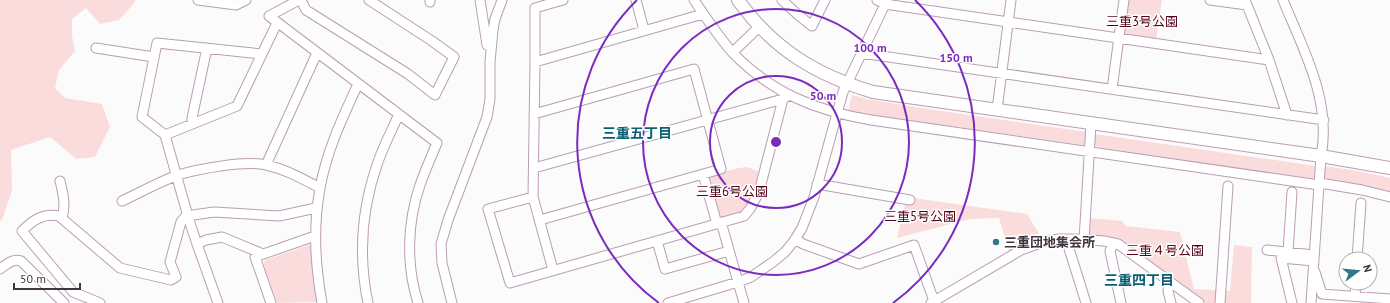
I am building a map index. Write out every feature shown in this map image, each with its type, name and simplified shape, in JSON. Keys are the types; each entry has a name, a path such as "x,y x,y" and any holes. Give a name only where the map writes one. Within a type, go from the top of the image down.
{"street":[{"path":"198,0 236,5 246,0"},
{"path":"369,0 454,56 435,95 408,74 306,10 300,0 269,16 437,143 420,186 413,210 411,226 411,267 413,284 418,303"},
{"path":"480,0 490,62"},
{"path":"452,303 442,263 441,244 448,220 487,117 490,99 491,42 494,19 502,0"},
{"path":"553,270 534,197 535,8 563,0"},
{"path":"636,0 644,30"},
{"path":"694,0 703,14 733,52 786,97 836,114 1368,191 1390,197"},
{"path":"738,0 759,27 783,48 800,60 818,71 846,84 874,92 1321,156 1390,168"},
{"path":"782,0 812,26 825,0"},
{"path":"996,110 1011,0"},
{"path":"1112,89 1124,0"},
{"path":"1210,0 1246,3 1269,60 1287,115"},
{"path":"1283,0 1316,84 1324,120 1311,303"},
{"path":"668,303 738,282 766,268 785,252 795,239 808,216 836,114 846,84 883,1 1009,22 1269,60"},
{"path":"534,62 703,14"},
{"path":"165,135 237,106 277,23"},
{"path":"733,52 759,27"},
{"path":"218,303 197,244 178,175 165,135 142,117 157,43 262,54"},
{"path":"96,48 154,58"},
{"path":"192,124 207,48"},
{"path":"861,52 1002,74 1324,120"},
{"path":"266,165 317,53"},
{"path":"534,114 694,69 722,169 540,220"},
{"path":"322,303 316,264 314,236 316,208 323,170 331,143 358,84"},
{"path":"534,168 786,97"},
{"path":"534,197 488,209 510,283 745,215 756,200 786,97"},
{"path":"368,303 362,260 362,240 366,207 378,163 399,114"},
{"path":"1084,240 1091,124"},
{"path":"122,201 178,175 237,164 253,163 266,165 305,180 320,188"},
{"path":"703,174 729,251 744,303"},
{"path":"60,181 64,195 64,210 62,218"},
{"path":"817,184 910,200"},
{"path":"1220,303 1228,186"},
{"path":"1288,252 1292,192"},
{"path":"1358,251 1361,203"},
{"path":"100,303 73,292 22,231 31,222 49,215 59,216 120,268 171,280 176,277 170,262 181,222 188,215 214,212 279,216 316,208"},
{"path":"271,303 255,257 314,236"},
{"path":"197,244 206,240 222,237 263,254"},
{"path":"795,239 803,244 859,264 914,245 932,302 1021,250 1043,242 1066,239 1114,243 1132,253 1199,303"},
{"path":"1066,239 1086,303"},
{"path":"657,241 665,269 729,251"},
{"path":"1114,243 1110,251 1121,303"},
{"path":"1267,250 1288,252 1314,261"},
{"path":"1292,303 1281,258 1314,261"},
{"path":"0,269 12,261 21,261 64,303"},
{"path":"1314,261 1322,294 1390,299"},
{"path":"1169,281 1168,291 1171,303"},
{"path":"1355,291 1355,296"}],"green space":[{"path":"0,0 135,0 135,2 119,20 100,24 86,8 72,19 72,36 75,51 59,70 55,88 65,98 102,104 110,127 95,157 76,159 50,137 11,150 12,191 2,220 0,221"},
{"name":"三重3号公園","path":"1128,0 1162,0 1156,40 1127,36 1124,32"},
{"path":"852,95 921,108 1087,132 1086,142 1083,145 848,112"},
{"path":"1095,134 1316,166 1316,176 1313,179 1098,147 1094,144"},
{"path":"1325,166 1390,178 1390,194 1327,181 1325,177"},
{"name":"三重6号公園","path":"747,167 760,172 750,201 743,212 722,218 718,216 708,179 711,175"},
{"name":"三重5号公園","path":"913,198 1027,214 1038,232 1040,239 1009,253 999,218 970,219 897,238 905,205 909,204"},
{"name":"三重４号公園","path":"1090,218 1122,221 1126,226 1180,232 1194,289 1230,291 1234,245 1252,247 1251,303 1206,303 1119,240 1090,236"},
{"path":"309,245 312,247 318,302 277,303 263,264 266,260"}],"place":[{"name":"三重団地集会所","path":"996,242"}],"district":[{"name":"三重五丁目","path":"637,133"},
{"name":"三重四丁目","path":"1139,280"}]}
